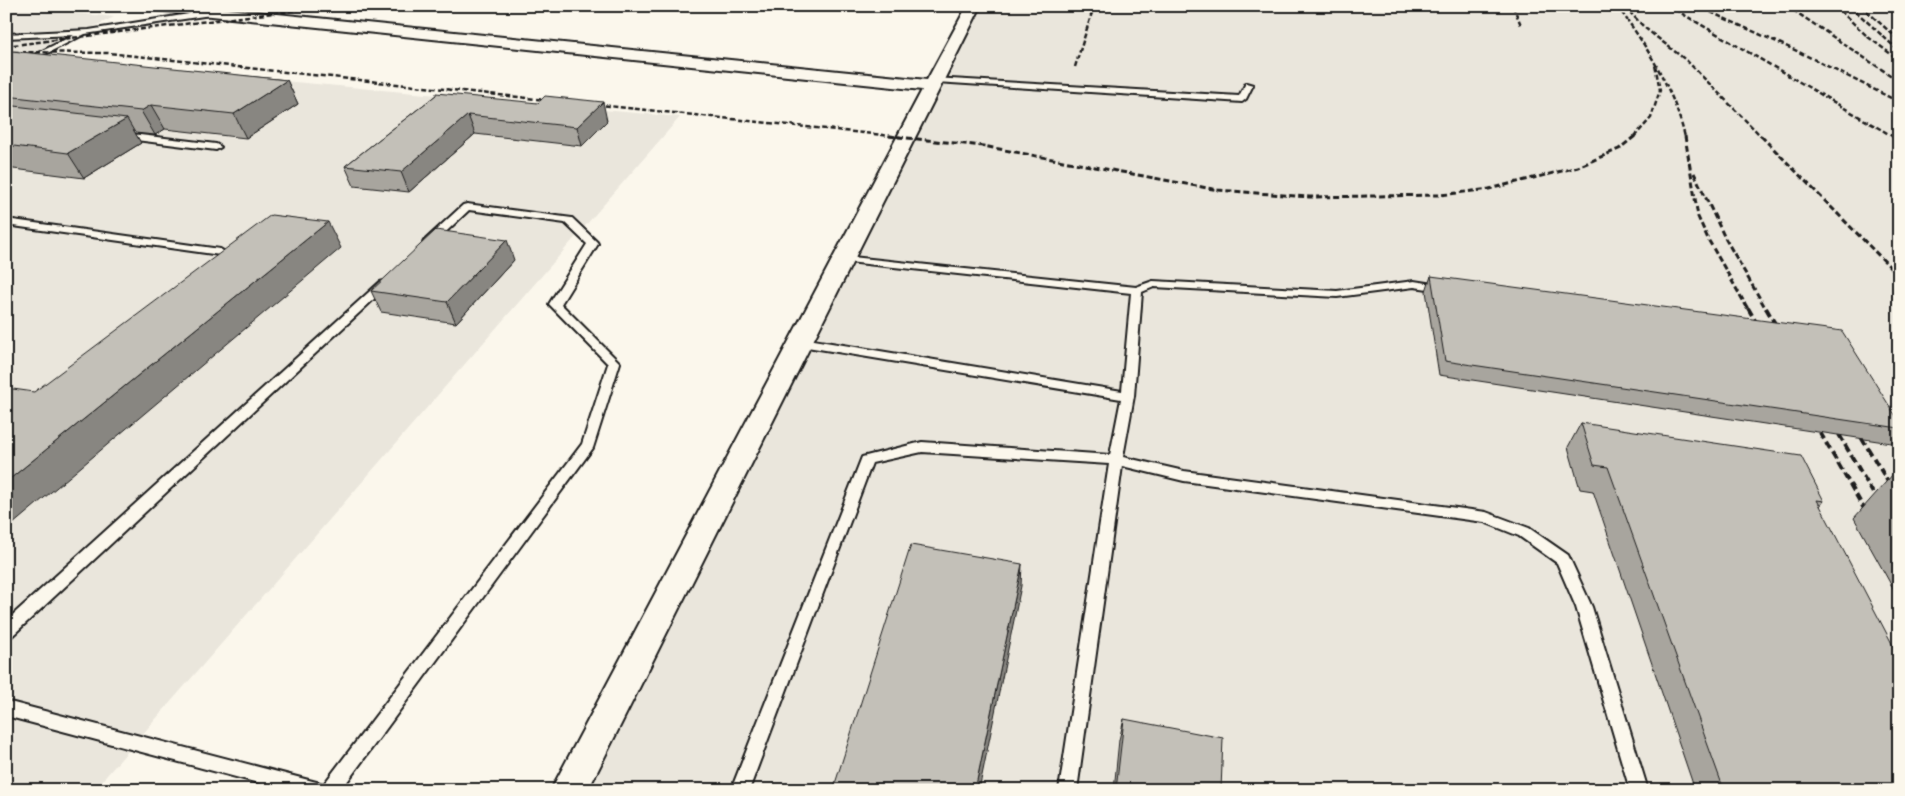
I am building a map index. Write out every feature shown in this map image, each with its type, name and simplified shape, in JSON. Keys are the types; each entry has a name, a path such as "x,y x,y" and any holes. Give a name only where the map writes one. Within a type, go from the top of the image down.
{"street":[{"path":"154,6 934,83"},
{"path":"569,790 974,6"}],"lane":[{"path":"6,36 89,32 214,12"},
{"path":"6,72 89,32"},
{"path":"934,83 1242,99 1249,85"},
{"path":"111,135 216,148"},
{"path":"330,790 588,445 614,363 555,304 593,244 568,220 467,207 416,254"},
{"path":"6,222 220,252"},
{"path":"843,259 1137,290 1153,284 1337,294 1414,284 1453,289"},
{"path":"6,632 394,275"},
{"path":"1068,790 1116,460 1128,396 1137,290"},
{"path":"801,342 1128,396"},
{"path":"740,790 867,460 922,447 1116,460 1184,476 1486,517 1524,532 1563,559 1584,607 1639,790"},
{"path":"6,708 318,790"}],"shaded area":[{"path":"6,6 114,17 29,58 680,117 94,790 6,790"},
{"path":"975,6 1899,6 1899,790 573,790"}],"building":[{"path":"12,51 287,80 234,114 151,105 141,111 6,96 6,53"},
{"path":"436,93 538,103 545,96 603,102 577,127 468,115 401,172 345,166 436,95"},
{"path":"6,105 127,119 68,153 6,145"},
{"path":"271,215 328,222 6,482 6,388 34,392"},
{"path":"436,230 507,240 447,302 371,291"},
{"path":"1431,276 1842,331 1899,421 1899,428 1445,361"},
{"path":"1581,423 1801,456 1824,501 1817,500 1899,657 1899,790 1724,790 1608,467 1594,465"},
{"path":"1894,473 1899,474 1899,481"},
{"path":"911,545 1022,564 975,790 833,790"},
{"path":"1124,719 1223,738 1221,790 1116,790"}],"railway":[{"path":"6,46 330,6"},
{"path":"1075,67 1094,6"},
{"path":"1513,6 1521,25"},
{"path":"1617,6 1639,36 1658,68 1674,101 1685,137"},
{"path":"1624,6 1645,28 1687,61 1762,137"},
{"path":"1669,6 1894,137"},
{"path":"1697,6 1799,52 1899,102"},
{"path":"1743,6 1747,9"},
{"path":"1787,6 1899,81"},
{"path":"1835,6 1868,37 1899,60"},
{"path":"1850,6 1899,51"},
{"path":"1861,6 1899,40"},
{"path":"6,52 108,53 555,101"},
{"path":"1635,136 1651,118 1660,90 1655,65"},
{"path":"590,104 901,137"},
{"path":"889,136 983,146 1218,190 1309,197 1441,195 1489,189 1578,167 1619,149 1635,136"},
{"path":"1685,136 1698,217 1709,241 1748,309"},
{"path":"1761,136 1899,276"},
{"path":"1892,136 1899,140"},
{"path":"1694,173 1725,238 1766,309"},
{"path":"1748,308 1761,331"},
{"path":"1766,308 1781,334"},
{"path":"1814,422 1870,519"},
{"path":"1833,424 1881,507"},
{"path":"1855,427 1899,500"}]}
